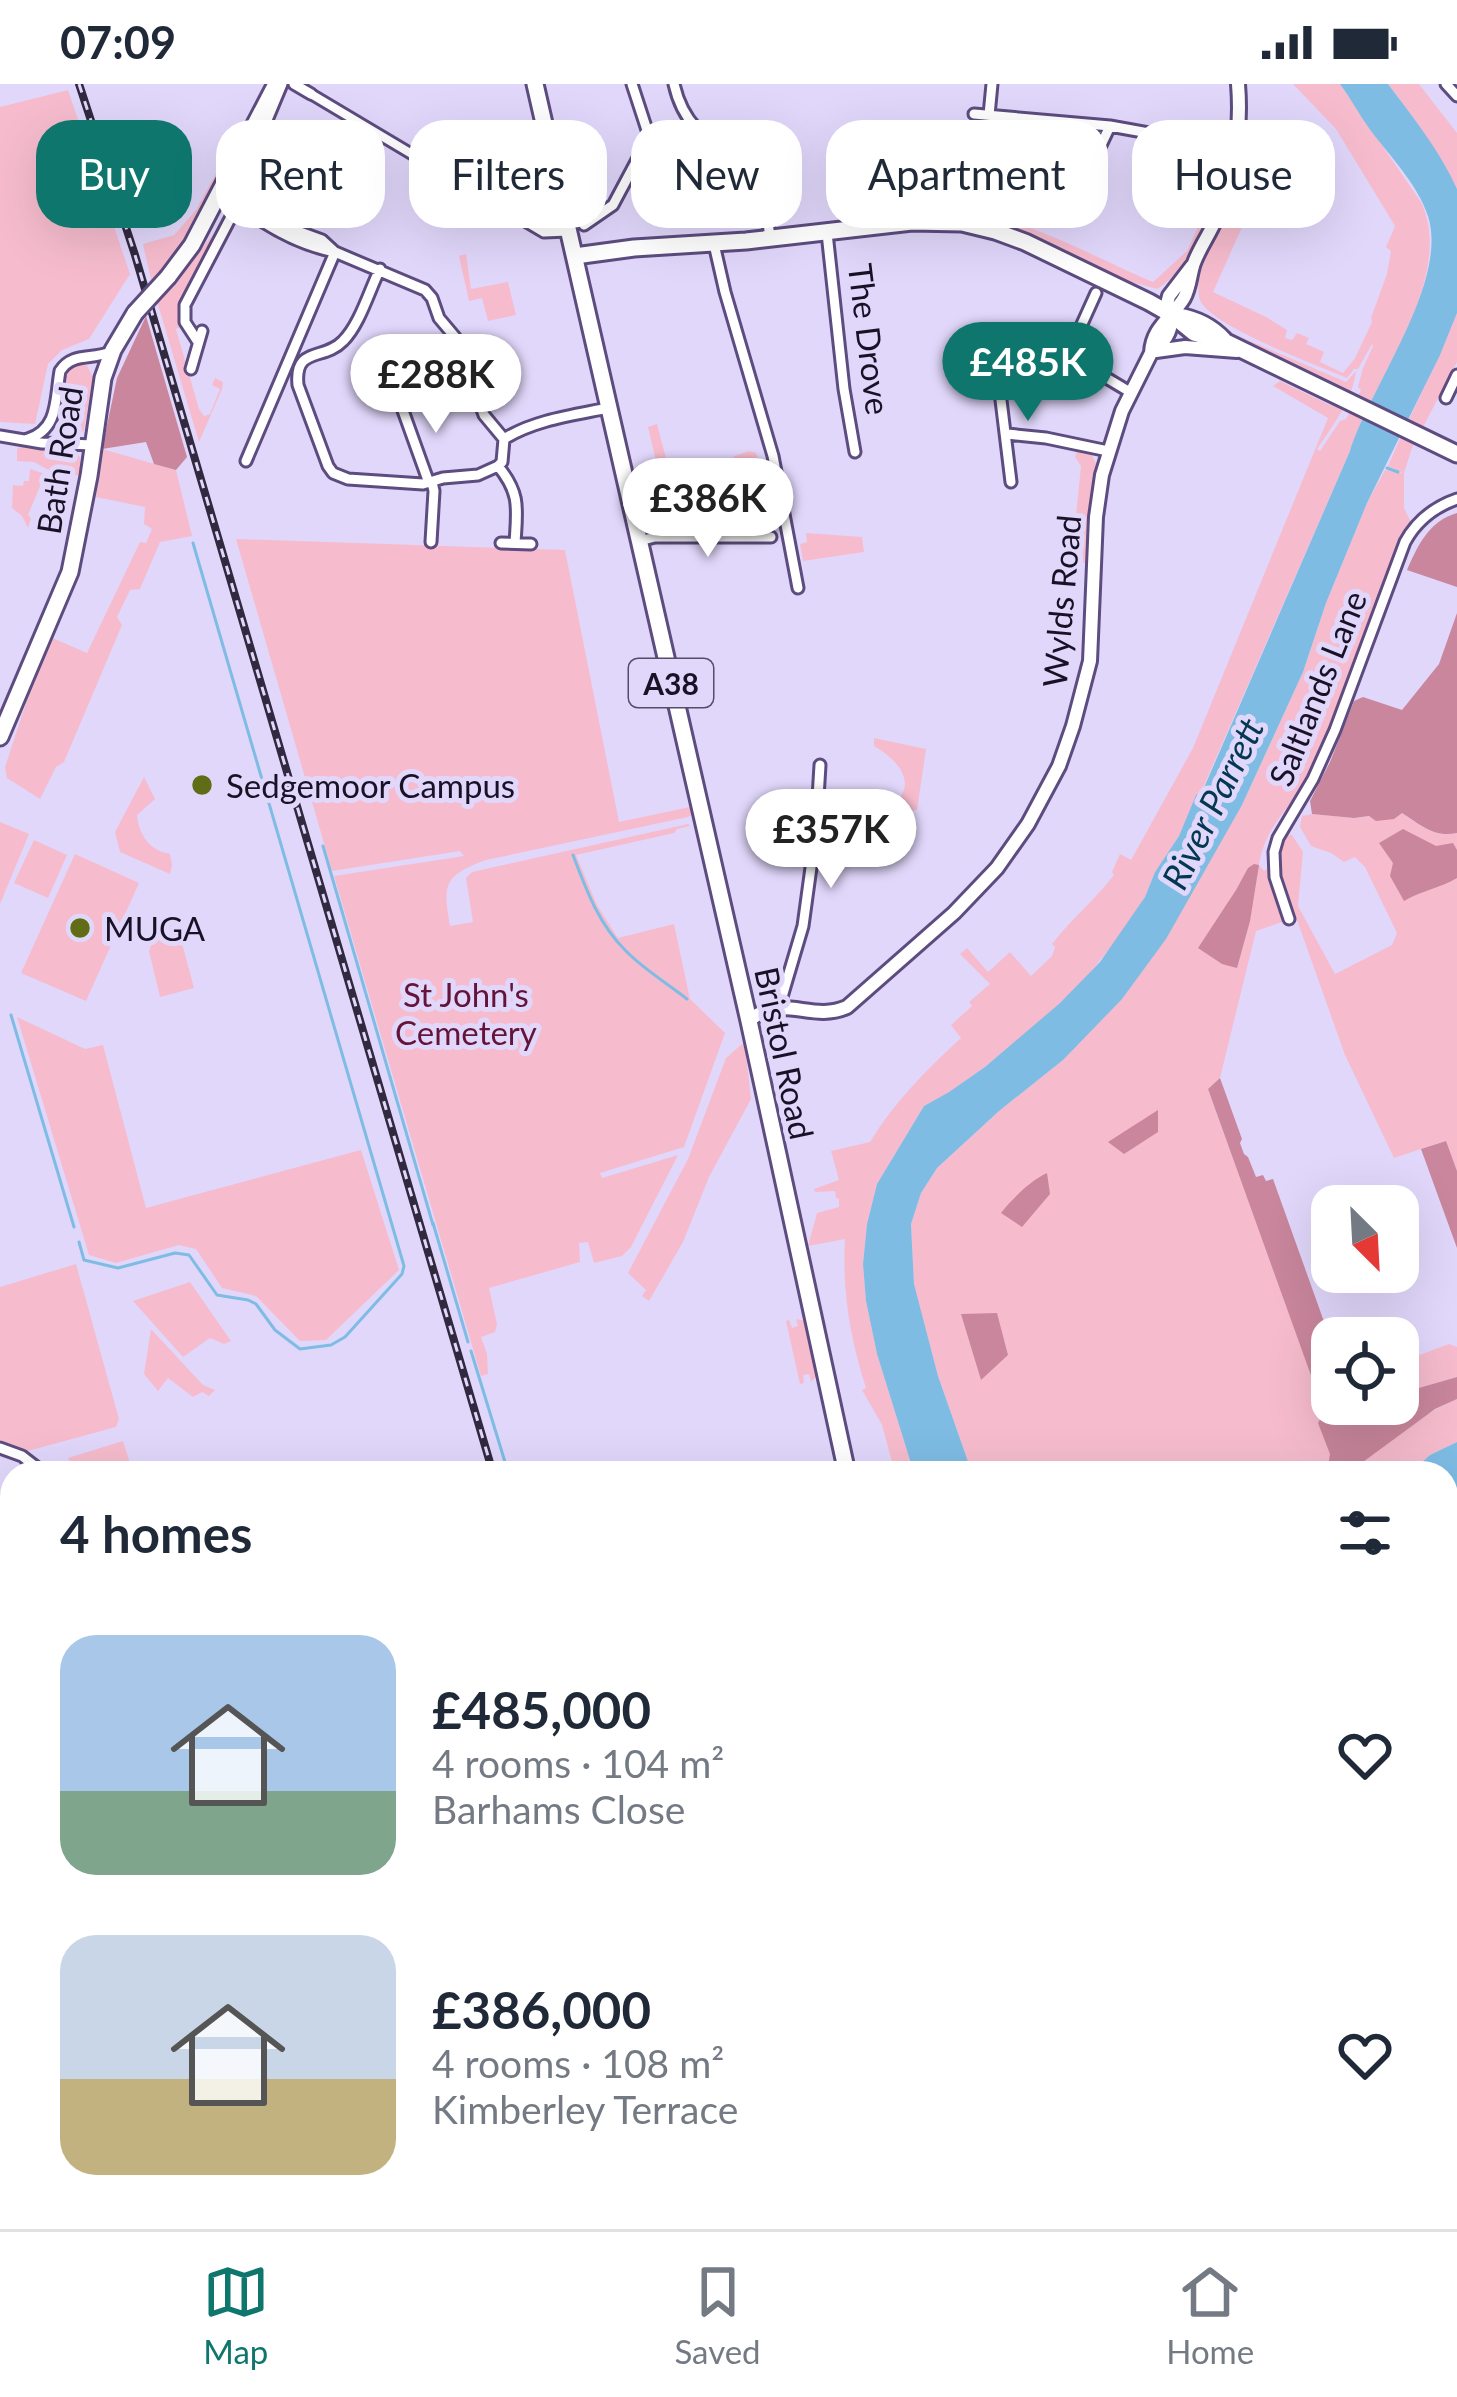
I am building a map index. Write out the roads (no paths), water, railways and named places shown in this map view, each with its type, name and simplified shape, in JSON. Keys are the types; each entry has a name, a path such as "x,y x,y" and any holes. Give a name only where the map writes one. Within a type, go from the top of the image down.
{"main road":[{"name":"Bath Road","path":"0,737 70,572 103,378 113,350 135,314 195,241 279,84"},
{"name":"Bristol Road","path":"535,84 545,120"},
{"name":"The Drove","path":"574,256 924,221 981,227 1025,242 1172,315 1195,333 1226,342 1457,454"},
{"name":"Bristol Road","path":"572,228 574,256 844,1461"}],"street":[{"path":"265,120 279,84"},
{"path":"294,84 409,152"},
{"path":"632,84 643,120"},
{"path":"674,84 689,120"},
{"path":"989,115 992,84"},
{"name":"Wylds Road","path":"1238,84 1240,120"},
{"path":"1446,84 1457,96"},
{"path":"974,114 1132,130"},
{"path":"1108,130 1110,126"},
{"path":"607,208 631,171"},
{"path":"191,369 200,336 185,322 185,305 224,228"},
{"path":"292,228 322,240 335,252 380,269 430,294 439,318 455,338 484,415 504,440 498,466 478,475 430,482 356,480 333,473 328,466 297,374 307,357 336,347 350,332 380,269"},
{"path":"768,228 770,239"},
{"name":"Wylds Road","path":"779,1006 832,1013 847,1007 986,880 1034,813 1069,741 1090,661 1096,517 1108,451 1159,326 1186,295 1192,265 1211,228"},
{"name":"The Drove","path":"827,232 855,452"},
{"path":"714,244 773,456 799,588"},
{"path":"246,461 335,252"},
{"path":"1096,293 1068,355 1130,392"},
{"path":"1151,352 1185,347 1244,351"},
{"path":"28,439 43,434 52,423 60,371 72,359 98,357 113,350"},
{"path":"995,351 1011,482"},
{"path":"83,357 103,378"},
{"path":"999,372 1012,370"},
{"path":"1446,398 1457,375"},
{"path":"401,405 430,482 431,542"},
{"path":"504,440 516,432 608,408"},
{"path":"52,423 59,437 73,443"},
{"path":"1006,434 1108,451"},
{"path":"0,436 93,445"},
{"path":"498,466 515,491 515,543"},
{"name":"Saltlands Lane","path":"1289,919 1275,878 1278,838 1335,730 1405,542 1427,514 1457,499"},
{"path":"417,520 432,520"},
{"path":"638,541 771,537"},
{"path":"501,543 530,544"},
{"path":"749,1021 779,1006 803,926 820,765"},
{"path":"0,1448 28,1461"}],"water":[{"name":"River Parrett","path":"1340,84 1388,84 1450,175 1457,189 1457,313 1367,503 1303,672 1242,805 1166,939 1122,999 1063,1060 937,1168 921,1193 911,1224 914,1284 938,1376 968,1461 910,1461 866,1301 863,1264 877,1184 924,1106 985,1067 1100,962 1145,897 1196,795 1203,790 1428,271 1432,242 1428,216 1411,182"},
{"path":"1457,1442 1457,1461 1423,1461"}],"waterway":[{"path":"1387,468 1398,472"},
{"path":"79,1242 84,1260 118,1268 175,1253 189,1255 217,1295 256,1304 275,1330 300,1349 331,1345 345,1337 404,1266 193,543"},
{"path":"323,846 433,1225"},
{"path":"573,855 607,929 639,963 687,999"},
{"path":"11,1015 74,1227"},
{"path":"433,1223 468,1342"},
{"path":"471,1351 505,1461"}],"railway":[{"path":"79,84 135,255 489,1461"}],"place":[{"name":"Sedgemoor Campus","path":"202,785"},
{"name":"MUGA","path":"80,928"}],"park label":[{"name":"St John's Cemetery","path":"466,1013"}]}
